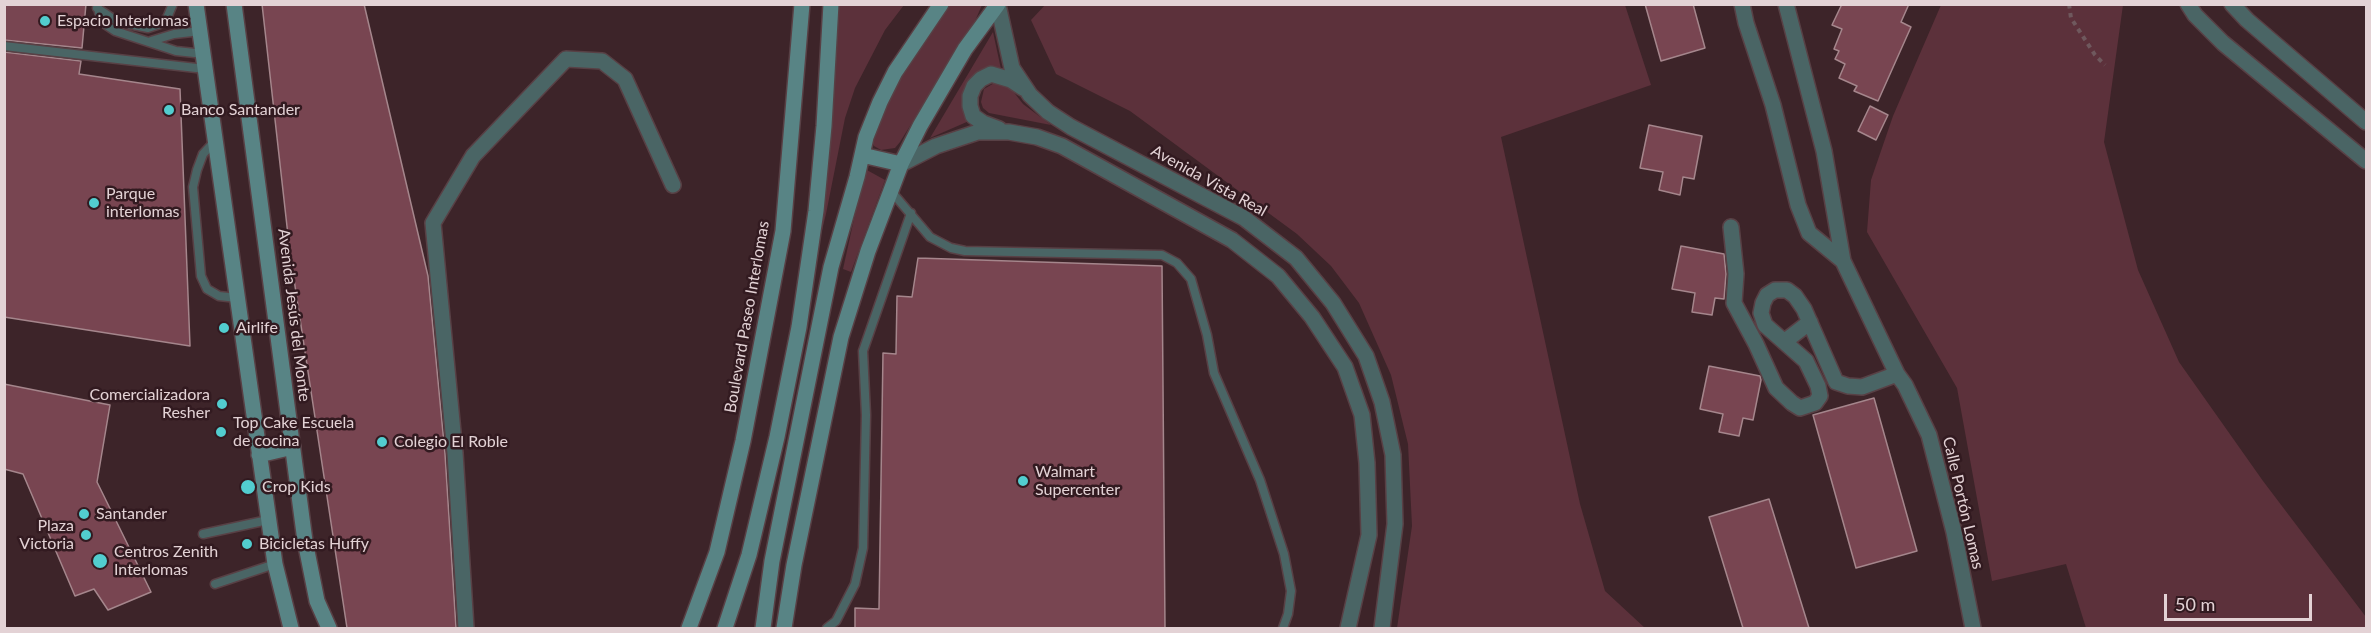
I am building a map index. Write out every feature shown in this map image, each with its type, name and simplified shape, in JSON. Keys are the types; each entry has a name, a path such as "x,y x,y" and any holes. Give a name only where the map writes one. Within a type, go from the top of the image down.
{"main road":[{"path":"196,4 268,520 275,564 291,628"},
{"name":"Avenida Jesús del Monte","path":"234,4 305,541 317,601 329,628"},
{"name":"Boulevard Paseo Interlomas","path":"689,628 717,552 728,507 743,441 783,231 802,4"},
{"path":"725,628 749,555 777,436 799,327 816,211 824,126 831,4"},
{"path":"763,628 772,561 831,267 862,155 873,119 895,72 941,4"},
{"path":"784,628 794,565 841,337 868,250 890,190 920,126 981,25 998,4"},
{"path":"862,155 901,164"},
{"path":"259,454 293,447"}],"street":[{"name":"Avenida Vista Real","path":"998,4 1012,68 1026,90 1048,112 1071,127 1244,218 1296,258 1333,303 1365,356 1382,402 1393,455 1395,524 1382,628"},
{"name":"Calle Portón Lomas","path":"1742,4 1773,105 1798,205 1809,232 1844,261"},
{"name":"Calle Portón Lomas","path":"1786,4 1819,132 1844,261 1897,375 1905,386 1929,435 1954,532 1973,628"},
{"path":"2188,4 2208,30 2367,161"},
{"path":"2232,4 2247,20 2367,122"},
{"path":"466,628 455,453 433,223 473,156 566,59 602,60 625,79 673,185"},
{"path":"1026,90 1011,80 991,74 974,86 970,96 973,116 983,123 1009,132 1037,137 1062,146 1232,240 1278,276 1312,317 1346,367 1362,416 1368,463 1369,535 1348,628"},
{"path":"901,164 936,146 965,135 978,132 1009,132"},
{"path":"1731,227 1736,274 1734,303 1776,388 1800,408 1815,403 1821,396 1806,361 1765,325 1761,313 1767,295 1776,290 1787,290 1795,296 1810,322 1836,382 1862,387 1897,375"},
{"path":"1784,342 1810,322"}],"lane":[{"path":"97,6 118,22 148,28 160,24 167,18 172,6"},
{"path":"97,6 106,25 115,31 151,41 204,62"},
{"path":"151,41 174,34 201,31"},
{"path":"4,46 204,62"},
{"path":"215,141 203,154 196,170 193,187 201,276 207,289 219,296 237,298"},
{"path":"890,190 930,237 938,243 965,251 1162,255 1177,263 1191,279 1207,336 1214,373 1260,480 1284,554 1291,591 1288,614 1282,628"},
{"path":"827,628 836,621 855,584 863,548 867,414 863,351 911,213"},
{"path":"203,534 268,520"},
{"path":"215,584 275,564"}],"path":[{"path":"2069,4 2071,18 2095,55 2105,65"}],"shaded area":[{"path":"1046,4 1625,5 1651,85 1501,137 1580,504 1605,591 1645,628 1397,628 1412,526 1408,444 1391,375 1359,303 1331,266 1297,234 1130,111 1056,74 1031,20"},
{"path":"836,5 904,5 885,30 855,88 845,118 826,214 807,291"},
{"path":"940,5 982,5 975,21 900,142 895,148 881,150 874,146 870,138 870,131"},
{"path":"1941,5 2123,5 2104,142 2138,270 2179,362 2263,481 2366,617 2366,628 2086,628 2066,564 1992,581 1957,388 1867,232 1871,180 1893,116"},
{"path":"993,32 1001,69 989,67 977,73 968,82 963,94 962,106 969,121 930,138"},
{"path":"996,82 1009,86 1023,104 1051,125 989,113 983,108 981,102 984,89"},
{"path":"865,169 885,180 851,272 843,269"}],"building":[{"name":"Espacio Interlomas","path":"4,4 86,4 82,48 4,40"},
{"name":"Colegio El Roble","path":"262,4 364,4 428,276 445,454 456,628 347,628 290,253"},
{"path":"1645,4 1693,4 1705,48 1661,61"},
{"path":"1842,4 1909,4 1901,22 1911,27 1878,101 1854,91 1857,86 1839,78 1845,64 1835,59 1839,51 1834,49 1842,29 1832,25"},
{"name":"Parque interlomas","path":"4,52 81,61 79,74 180,89 190,346 4,317"},
{"path":"1870,106 1888,115 1876,140 1858,131"},
{"path":"1649,125 1702,136 1694,179 1683,177 1680,195 1659,190 1663,172 1640,168"},
{"path":"1681,246 1724,254 1726,274 1724,299 1715,298 1712,315 1692,312 1695,293 1672,289"},
{"name":"Walmart Supercenter","path":"918,258 1162,266 1165,628 855,628 855,608 879,609 883,353 896,354 897,296 912,297"},
{"path":"1709,366 1760,376 1753,420 1743,418 1739,436 1719,432 1723,414 1700,409"},
{"name":"Plaza Victoria","path":"4,384 110,405 97,482 151,592 108,610 94,589 75,596 23,474 4,469"},
{"path":"1874,398 1917,551 1856,568 1813,415"},
{"path":"1769,499 1809,628 1743,628 1709,517"}],"place":[{"name":"Espacio Interlomas","path":"45,21"},
{"name":"Banco Santander","path":"169,110"},
{"name":"Parque interlomas","path":"94,203"},
{"name":"Airlife","path":"224,328"},
{"name":"Comercializadora Resher","path":"222,404"},
{"name":"Top Cake Escuela de cocina","path":"221,432"},
{"name":"Colegio El Roble","path":"382,442"},
{"name":"Walmart Supercenter","path":"1023,481"},
{"name":"Crop Kids","path":"248,487"},
{"name":"Santander","path":"84,514"},
{"name":"Plaza Victoria","path":"86,535"},
{"name":"Bicicletas Huffy","path":"247,544"},
{"name":"Centros Zenith Interlomas","path":"100,561"}]}
